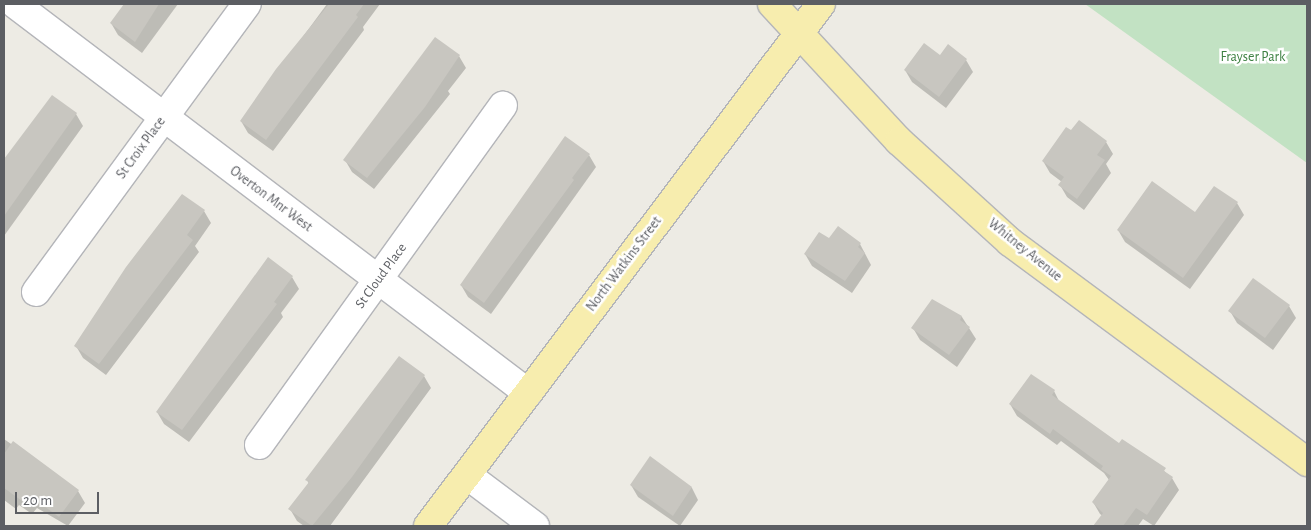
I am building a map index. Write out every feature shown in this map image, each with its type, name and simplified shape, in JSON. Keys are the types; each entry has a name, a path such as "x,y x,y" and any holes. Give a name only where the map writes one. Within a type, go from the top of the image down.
{"main road":[{"name":"Whitney Avenue","path":"772,4 899,141 1010,242 1307,462"},
{"name":"North Watkins Street","path":"428,526 821,4"}],"street":[{"name":"Overton Mnr West","path":"15,4 528,393"},
{"name":"St Croix Place","path":"36,292 247,4"},
{"name":"St Cloud Place","path":"259,445 503,106"},
{"path":"466,475 535,526"}],"green space":[{"name":"Frayser Park","path":"1085,4 1307,4 1307,163"}],"building":[{"path":"124,4 159,4 135,42 110,23"},
{"path":"329,4 364,4 356,15 358,17 266,140 240,121 276,69"},
{"path":"435,37 460,55 425,107 367,178 343,160"},
{"path":"924,43 940,55 948,44 967,59 939,97 904,70"},
{"path":"52,95 77,113 4,216 4,159"},
{"path":"1079,120 1107,141 1097,155 1105,160 1077,199 1058,185 1064,177 1042,161 1066,127 1071,130"},
{"path":"565,136 590,154 572,178 574,180 484,303 460,285"},
{"path":"1152,181 1195,212 1214,186 1238,202 1183,278 1117,230"},
{"path":"182,194 205,210 187,235 193,240 99,364 74,346 126,267"},
{"path":"838,226 861,243 858,247 865,253 845,281 804,254 819,232 829,238"},
{"path":"268,257 293,276 274,302 277,304 182,430 156,412"},
{"path":"1253,278 1290,305 1265,338 1228,311"},
{"path":"932,299 962,316 960,320 970,327 949,355 911,328"},
{"path":"399,356 425,375 352,477 312,526 288,509 309,482 305,480"},
{"path":"1031,374 1055,390 1052,395 1119,443 1122,439 1166,468 1164,471 1173,477 1147,515 1136,508 1123,526 1093,526 1103,513 1092,502 1111,476 1101,469 1103,466 1053,429 1050,434 1009,404"},
{"path":"13,441 79,490 59,517 30,496 25,503 4,488 4,454"},
{"path":"650,456 692,487 673,516 630,485"}]}
